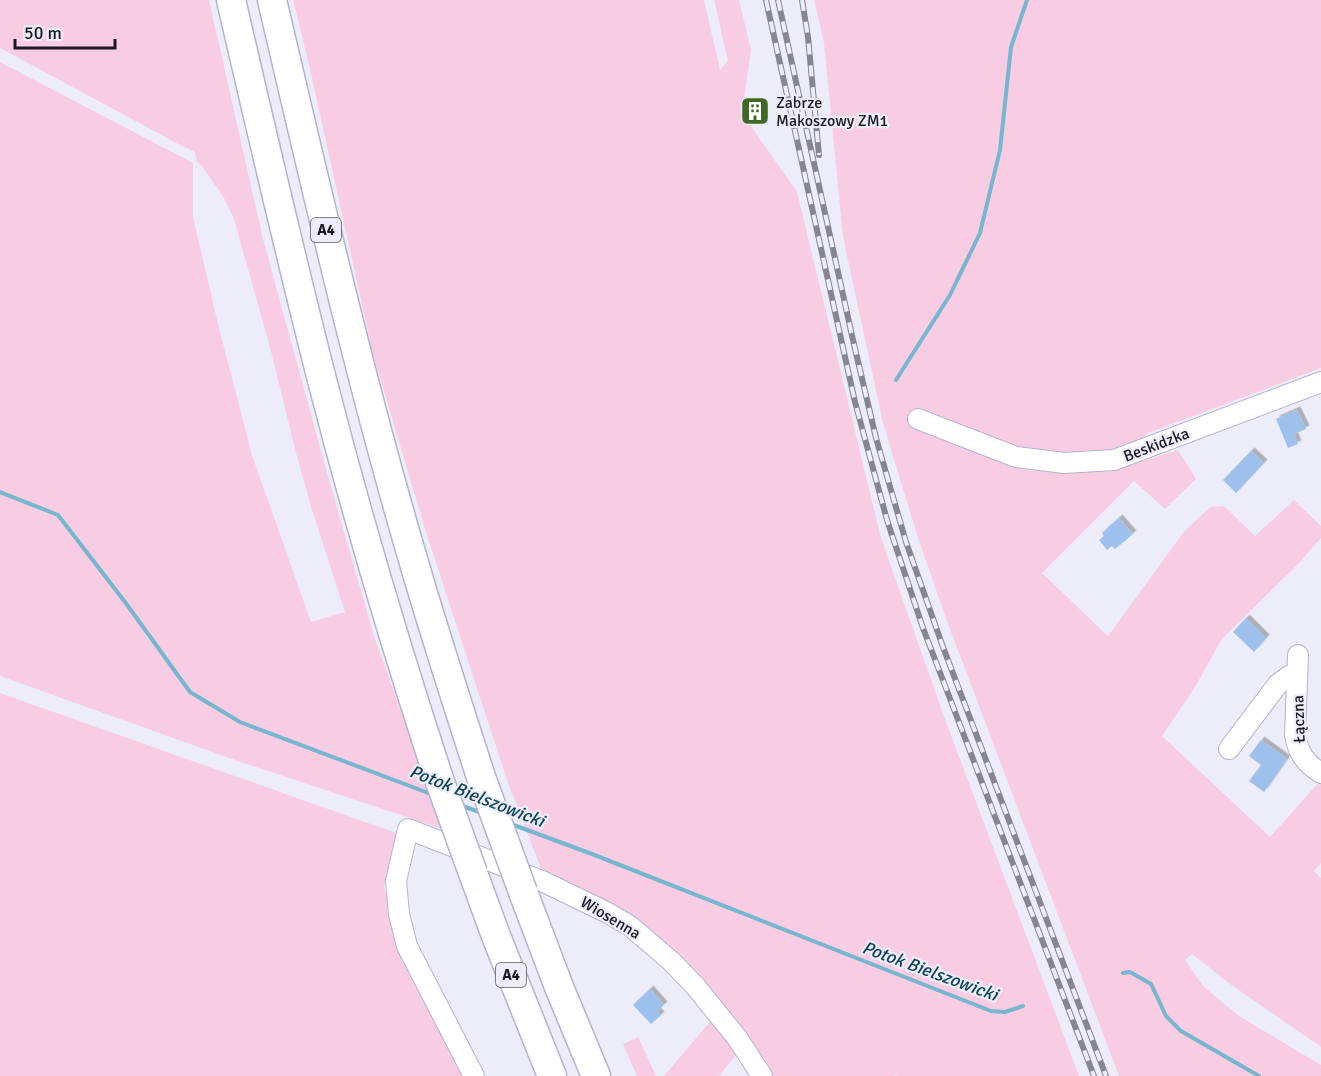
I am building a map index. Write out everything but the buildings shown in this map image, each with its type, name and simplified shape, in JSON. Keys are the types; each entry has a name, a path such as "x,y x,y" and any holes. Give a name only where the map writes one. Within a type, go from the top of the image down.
{"highway":[{"name":"A4","path":"231,0 321,375 393,633 440,782 496,936 552,1076"},
{"name":"A4","path":"272,0 328,236 416,572 481,777 563,997 596,1076"}],"street":[{"name":"Beskidzka","path":"918,418 1016,457 1065,463 1114,460 1321,382"},
{"name":"Łączna","path":"1298,655 1295,735 1297,747 1307,762 1321,773"},
{"path":"1229,748 1278,684 1289,675 1297,675"},
{"name":"Wiosenna","path":"474,1076 407,946 399,914 396,881 408,829 542,881 608,912 630,926 671,961 703,995 738,1039 762,1076"}],"shaded area":[{"path":"0,0 209,0 263,239 326,469 374,636 443,829 229,758 0,676 0,62 193,163 193,217 252,455 311,622 345,612 312,510 234,219 224,198 197,162 195,152 0,48"},
{"path":"293,0 704,0 720,70 728,61 714,0 739,0 751,50 744,99 751,126 797,192 881,538 946,722 1079,1076 770,1076 682,960 543,874 507,780 425,529 373,354"},
{"path":"814,0 1321,0 1321,368 1148,433 1108,472 1178,450 1196,479 1165,509 1134,481 1042,573 1108,636 1183,533 1210,507 1224,506 1255,536 1294,500 1321,526 1321,538 1300,562 1222,639 1195,687 1162,736 1270,837 1321,780 1321,863 1314,871 1321,878 1321,1047 1230,984 1192,954 1185,960 1204,987 1239,1016 1321,1065 1321,1076 1119,1076 948,624 918,538 883,423 843,237 824,43"},
{"path":"0,693 396,833 384,887 399,946 464,1076 0,1076"},
{"path":"714,1017 737,1054 719,1076 664,1076"},
{"path":"638,1037 656,1076 637,1076 623,1044"}],"waterway":[{"path":"896,380 950,295 980,233 1000,150 1011,47 1027,0"},
{"name":"Potok Bielszowicki","path":"0,492 58,515 190,692 240,722 431,794"},
{"name":"Potok Bielszowicki","path":"460,805 482,813"},
{"name":"Potok Bielszowicki","path":"511,824 991,1011 1005,1012 1023,1006"},
{"name":"Potok Bielszowicki","path":"1123,973 1130,972 1151,984 1166,1016 1181,1031 1259,1076"}],"railway":[{"path":"766,0 855,402 887,520 923,628 1094,1076"},
{"path":"778,0 876,438 906,542 943,647 1106,1076"},
{"path":"802,0 808,37 819,155"}],"place":[{"name":"Zabrze Makoszowy ZM1","path":"755,111"}]}
